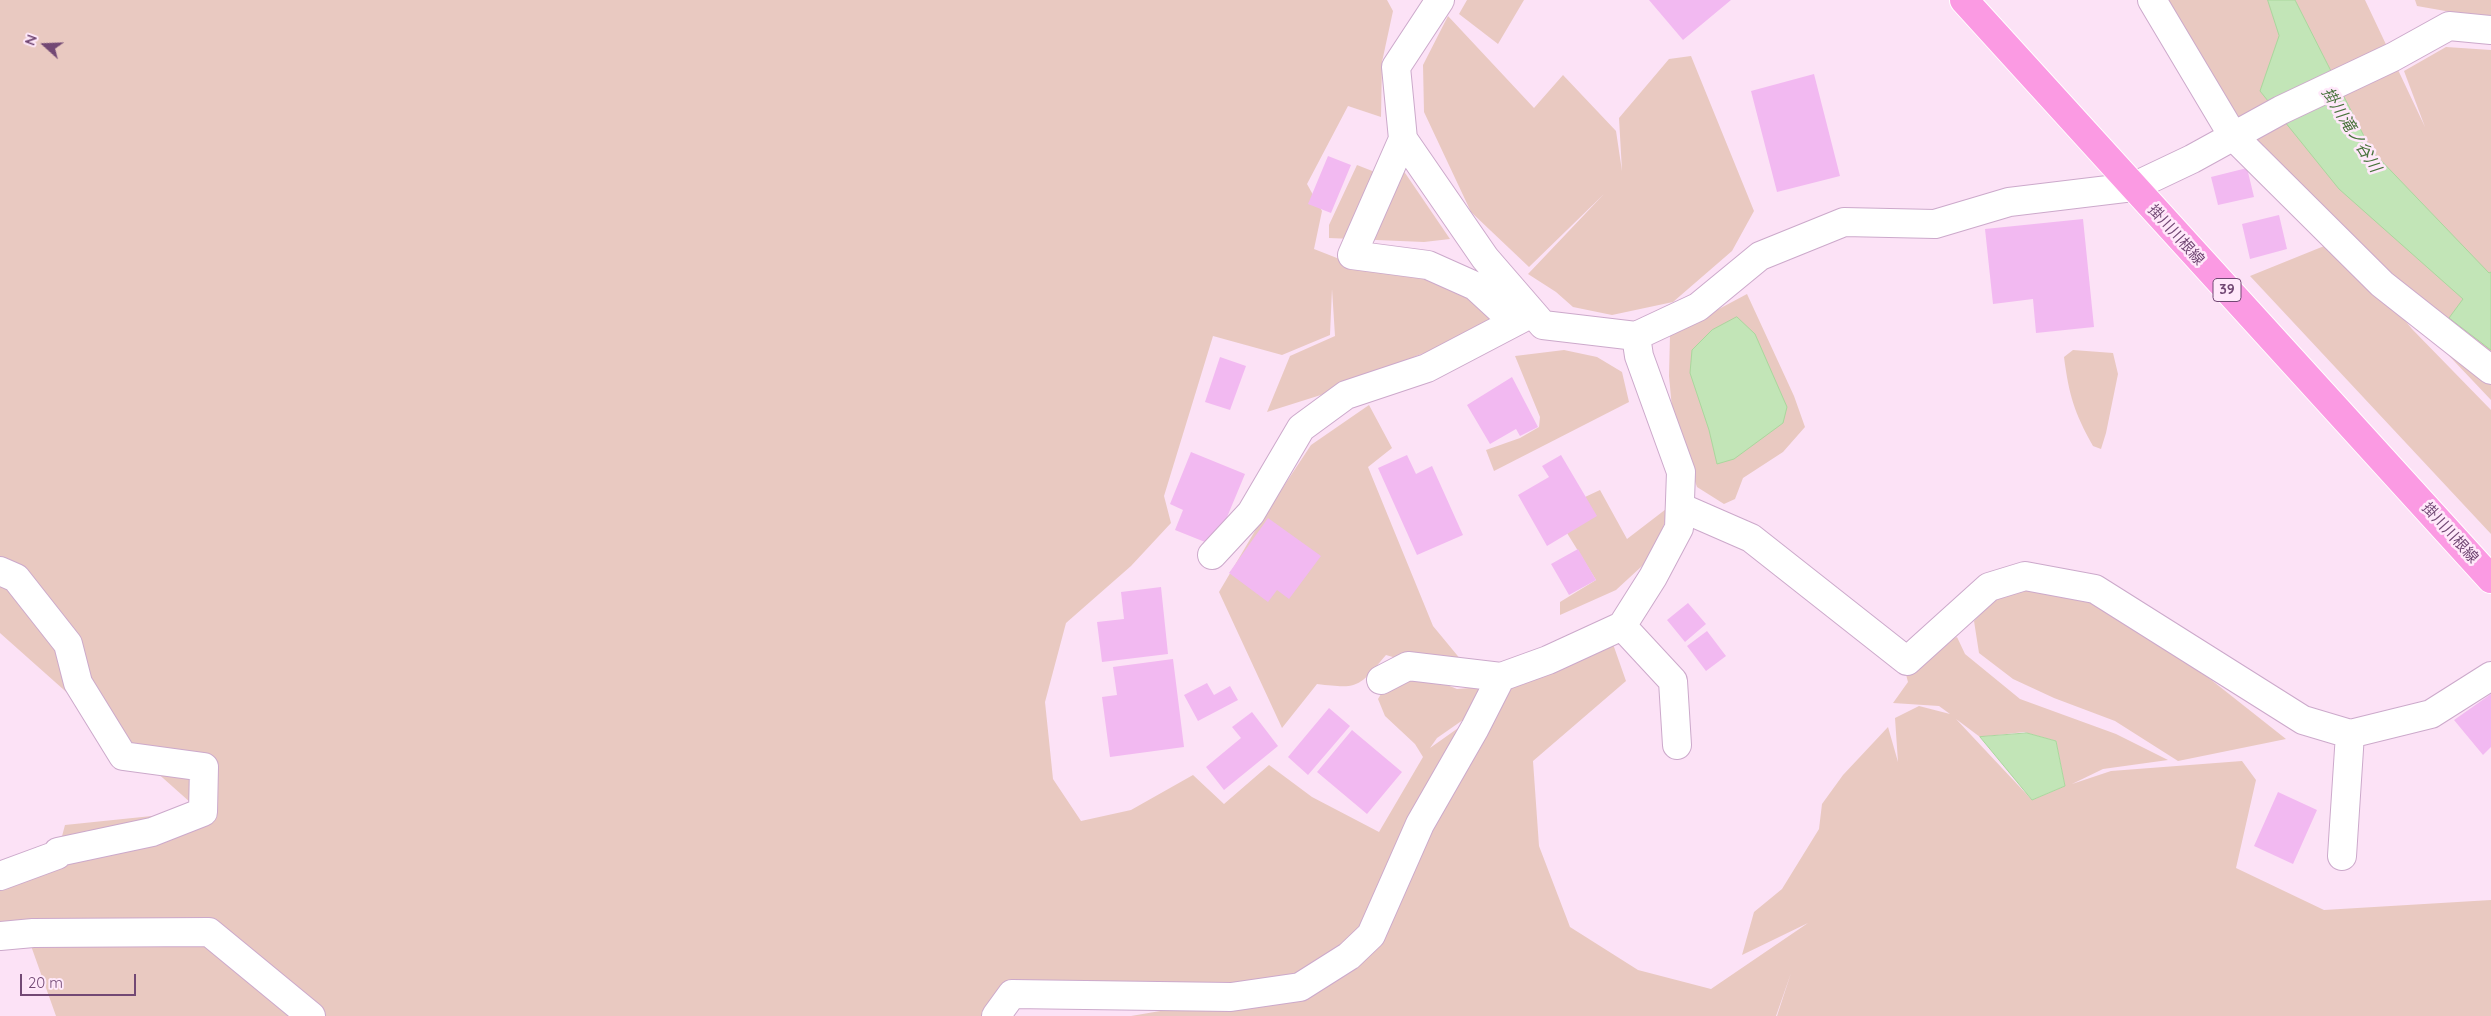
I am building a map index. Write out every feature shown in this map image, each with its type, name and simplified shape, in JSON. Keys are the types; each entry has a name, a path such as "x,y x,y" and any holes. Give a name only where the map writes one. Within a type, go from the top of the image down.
{"main road":[{"name":"掛川川根線","path":"1964,0 2491,579"}],"street":[{"path":"1440,0 1396,67 1403,139 1485,258 1523,318"},
{"path":"2152,0 2233,136 2382,284 2491,370"},
{"path":"1403,139 1352,254 1428,265 1475,286 1523,318 1543,325 1636,336 1698,307 1760,256 1844,222 1935,224 2009,202 2133,187 2281,110 2393,57 2449,26 2491,30"},
{"path":"1212,556 1251,513 1301,428 1346,395 1426,368 1523,318"},
{"path":"1381,680 1408,666 1501,677 1548,660 1622,626 1653,576 1679,528 1681,472 1639,356 1636,336"},
{"path":"1680,507 1751,538 1907,661 1989,587 2025,576 2094,589 2303,720 2350,734 2432,714 2491,676"},
{"path":"0,571 16,578 68,644 78,683 123,756 204,768 203,812 152,832 58,852 57,855 0,876"},
{"path":"1622,626 1673,681 1677,745"},
{"path":"996,1016 1012,994 1231,997 1300,987 1349,956 1371,935 1420,824 1475,728 1501,677"},
{"path":"2342,856 2350,734"},
{"path":"0,936 32,933 210,932 311,1016"}],"shaded area":[{"path":"0,0 1387,0 1393,11 1382,62 1381,117 1348,106 1307,184 1322,211 1314,249 1342,260 1402,254 1493,313 1495,328 1461,350 1421,354 1324,394 1267,412 1290,356 1335,336 1332,289 1330,335 1282,355 1213,336 1164,496 1171,523 1131,566 1066,623 1045,702 1053,779 1081,821 1131,810 1193,775 1224,804 1269,765 1312,797 1379,832 1423,757 1415,744 1385,716 1378,699 1394,672 1432,679 1457,689 1496,686 1607,627 1626,681 1533,761 1539,846 1570,927 1638,970 1711,989 1808,923 1742,955 1754,912 1782,889 1819,829 1822,804 1843,775 1888,727 1898,762 1895,718 1919,706 1950,714 1939,706 1893,703 1908,682 1903,663 1957,637 1965,654 2020,699 2116,734 2168,760 2103,769 2072,784 2111,771 2242,761 2256,780 2236,868 2324,910 2491,900 2491,1016 1777,1016 1791,973 1776,1016 1131,1016 1295,988 1013,994 996,1016 56,1016 30,943 0,945 0,876 57,855 65,825 200,811 0,633","holes":["1483,706 1485,709 1430,748 1437,738","1956,719 1980,737 2024,732 2056,741 2065,786 2032,800"]},
{"path":"1467,0 1524,0 1498,44 1459,14"},
{"path":"2152,0 2365,0 2425,127 2404,71 2446,47 2491,50 2491,400 2346,247 2412,329 2491,410 2491,534 2250,276 2339,240 2233,136"},
{"path":"2415,0 2491,0 2491,19 2417,6"},
{"path":"1448,16 1534,108 1563,75 1616,131 1622,171 1619,118 1669,59 1691,56 1754,211 1732,251 1673,302 1612,315 1573,307 1556,292 1528,274 1604,194 1529,267 1471,212 1424,112 1423,65"},
{"path":"1357,165 1385,176 1401,167 1450,239 1424,242 1329,238 1329,225"},
{"path":"1747,294 1794,396 1805,427 1783,452 1743,478 1735,499 1724,504 1697,487 1673,419 1669,376 1670,335"},
{"path":"1564,350 1597,357 1622,372 1629,402 1494,471 1486,450 1520,438 1539,427 1540,417 1515,356"},
{"path":"2073,350 2113,353 2118,374 2101,449 2093,446 2081,423 2070,393 2064,357"},
{"path":"1369,405 1392,448 1368,467 1433,626 1471,672 1410,662 1386,655 1357,684 1342,686 1317,684 1282,728 1219,592 1262,519 1311,445"},
{"path":"1600,490 1627,539 1670,506 1654,555 1616,590 1560,615 1560,602 1596,580 1567,533 1585,497"},
{"path":"2056,584 2162,641 2286,739 2178,761 2115,721 2054,698 2013,679 1979,653 1974,621 2001,592"}],"water":[{"name":"掛川滝ノ谷川","path":"2268,0 2295,0 2371,150 2489,273 2491,272 2491,350 2449,318 2463,299 2339,189 2260,91 2279,36"},
{"path":"1737,317 1755,334 1787,407 1783,423 1734,459 1717,464 1709,430 1690,373 1692,350 1712,330"},
{"path":"2027,733 2056,741 2065,786 2032,800 1980,737"}],"building":[{"path":"1649,0 1731,0 1683,40"},
{"path":"1814,74 1840,176 1777,192 1751,91"},
{"path":"1328,156 1351,165 1331,213 1308,204"},
{"path":"2247,168 2254,197 2218,205 2211,177"},
{"path":"2279,215 2287,249 2250,259 2242,224"},
{"path":"2083,219 2094,327 2036,333 2033,299 1993,304 1985,229"},
{"path":"1220,357 1246,366 1230,410 1205,402"},
{"path":"1512,377 1538,427 1520,436 1516,429 1490,444 1467,405"},
{"path":"1191,452 1245,474 1215,546 1175,530 1183,510 1170,504"},
{"path":"1407,455 1416,474 1432,466 1463,535 1417,555 1378,468"},
{"path":"1561,455 1597,516 1547,546 1518,495 1549,477 1542,466"},
{"path":"1268,518 1321,556 1289,599 1277,590 1268,602 1229,573"},
{"path":"1578,549 1596,580 1569,595 1551,564"},
{"path":"1161,587 1168,654 1102,662 1097,622 1124,619 1121,592"},
{"path":"1688,603 1706,624 1685,642 1667,620"},
{"path":"1707,631 1726,656 1706,671 1687,646"},
{"path":"1173,659 1184,747 1110,757 1102,697 1117,695 1113,667"},
{"path":"1207,683 1214,695 1230,686 1238,700 1198,721 1184,695"},
{"path":"2491,694 2491,747 2483,755 2454,720"},
{"path":"1329,708 1350,726 1308,775 1288,757"},
{"path":"1252,712 1278,746 1224,790 1206,767 1241,738 1232,727"},
{"path":"1352,730 1402,772 1367,814 1317,772"},
{"path":"2278,792 2317,810 2293,864 2254,846"}]}
